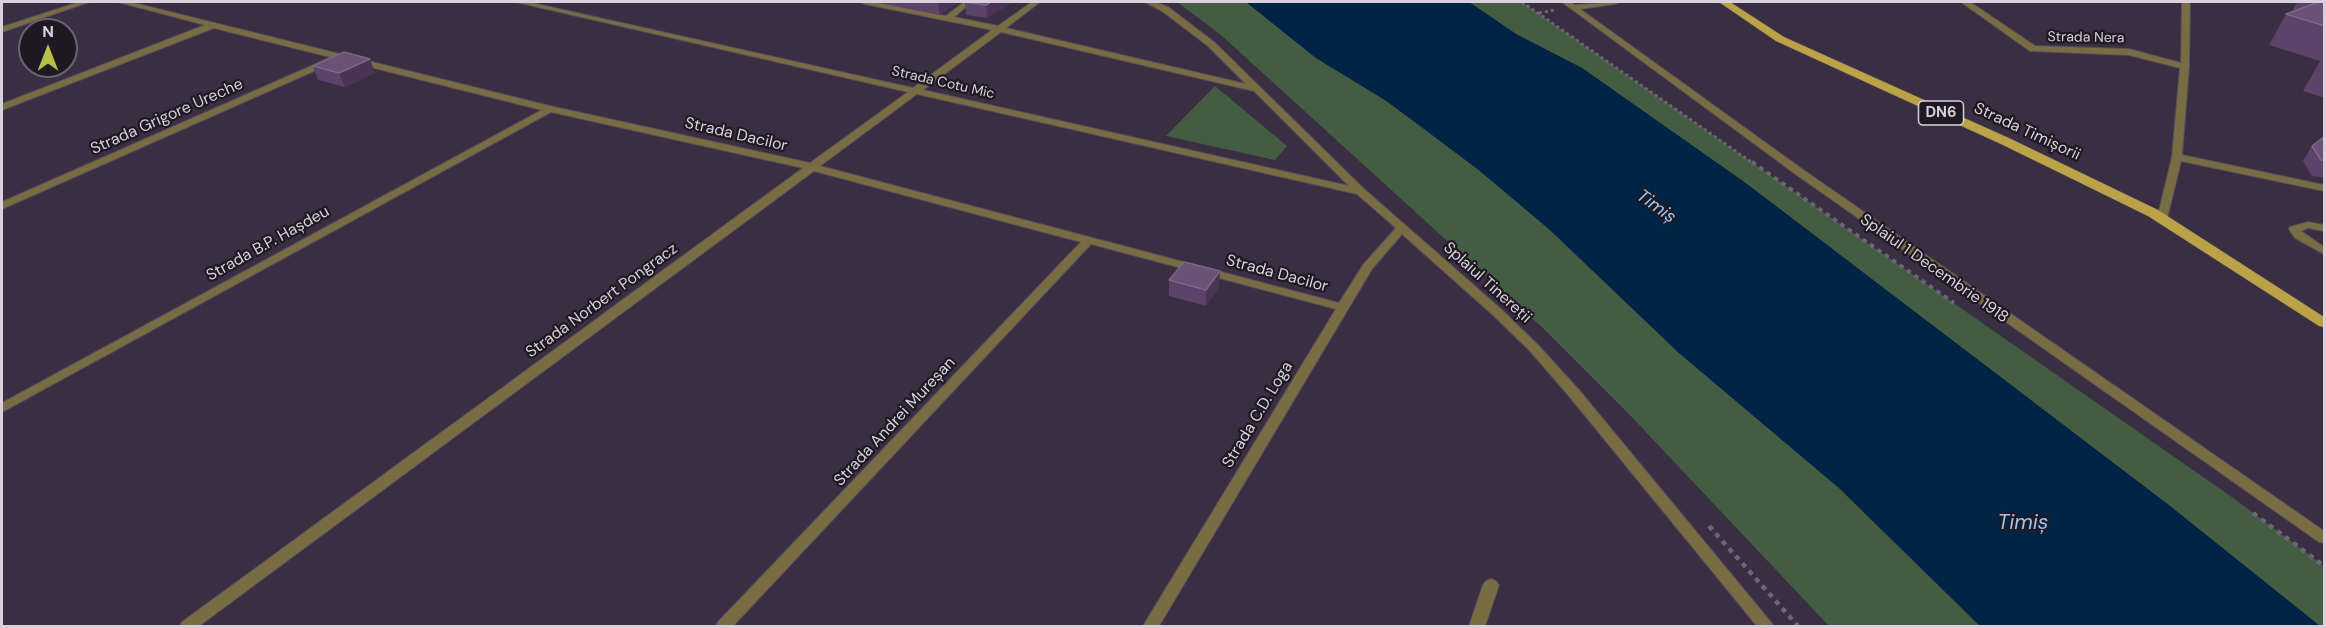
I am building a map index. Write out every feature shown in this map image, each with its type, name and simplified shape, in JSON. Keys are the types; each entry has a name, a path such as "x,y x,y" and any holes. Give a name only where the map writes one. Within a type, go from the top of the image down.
{"main road":[{"name":"Strada Timișorii","path":"1724,2 1780,39 2007,142 2162,219 2212,249 2306,314 2325,323"},
{"name":"Strada Timișorii","path":"2306,314 2325,333"}],"street":[{"path":"2,30 85,2"},
{"name":"Strada Dacilor","path":"122,2 344,55 550,109 812,167 1341,307"},
{"name":"Strada Cotu Mic","path":"520,2 1360,191"},
{"path":"865,2 999,29 1257,89"},
{"path":"948,18 968,2"},
{"name":"Strada Norbert Pongracz","path":"188,627 1036,2"},
{"name":"Splaiul Tinereții","path":"1149,2 1189,26 1257,89 1360,191 1497,312 1556,372 1766,627"},
{"name":"Splaiul 1 Decembrie 1918","path":"1570,4 1615,2"},
{"name":"Strada Nera","path":"1965,2 2033,49 2129,52 2185,67"},
{"path":"2162,219 2177,157 2185,67 2186,2"},
{"name":"Splaiul 1 Decembrie 1918","path":"1570,4 1798,171 2325,538"},
{"path":"2,107 213,25"},
{"name":"Strada Grigore Ureche","path":"2,206 344,55"},
{"name":"Strada B.P. Hașdeu","path":"2,408 550,109"},
{"path":"2177,157 2325,188"},
{"path":"2325,228 2308,225 2294,229 2299,236 2325,251"},
{"name":"Strada C.D. Loga","path":"1151,627 1366,267 1402,228"},
{"name":"Strada Andrei Mureșan","path":"724,627 1089,240"},
{"path":"1477,627 1491,585"}],"path":[{"name":"Splaiul 1 Decembrie 1918","path":"1522,2 1957,305"},
{"path":"2245,507 2325,566"}],"green space":[{"path":"1177,2 1246,2 1316,58 1385,100 1480,171 1550,230 1679,353 1839,488 1980,626 1829,626 1627,412 1545,330 1221,35"},
{"path":"1469,2 1522,2 2236,500 2324,566 2324,626 2320,626 2170,506 1747,184 1582,68 1516,34"},
{"path":"1215,86 1287,146 1275,160 1166,136"}],"water":[{"name":"Timiș","path":"1246,2 1469,2 1516,34 1582,68 1747,184 2170,506 2320,626 1980,626 1839,488 1679,353 1550,230 1480,171 1419,125 1385,100 1316,58"}],"building":[{"path":"965,2 991,2 986,5"},
{"path":"2319,2 2325,3 2325,26 2286,14"},
{"path":"344,52 370,59 339,73 313,66"},
{"path":"2325,136 2325,161 2321,160 2312,146"},
{"path":"1184,262 1220,271 1206,290 1169,280"}]}
